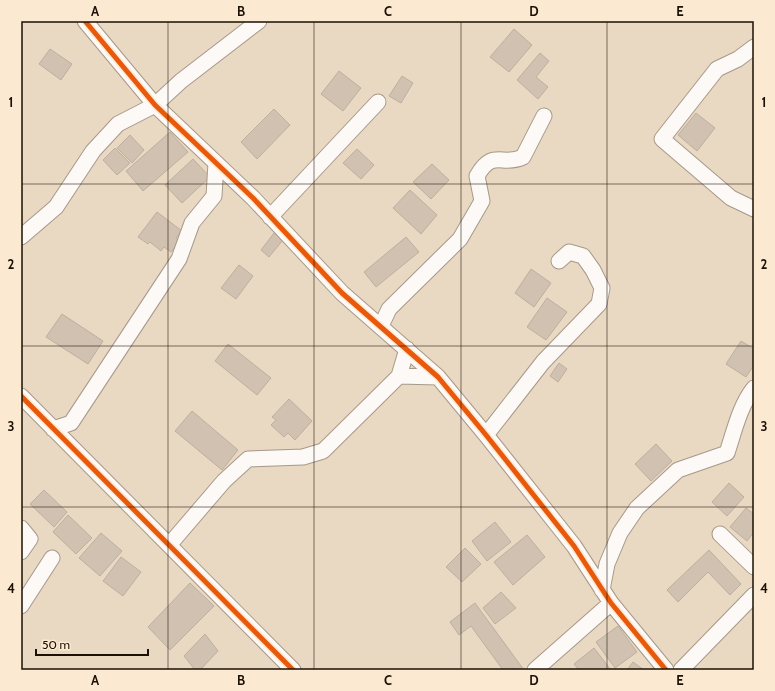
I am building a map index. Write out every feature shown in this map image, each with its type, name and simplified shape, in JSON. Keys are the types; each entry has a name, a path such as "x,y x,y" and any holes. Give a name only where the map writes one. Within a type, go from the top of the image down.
{"street":[{"path":"85,21 154,105 216,163 342,293 438,377 486,434 574,546 611,603 666,670"},
{"path":"21,237 56,207 93,151 118,124 154,105 181,81 260,21"},
{"path":"754,46 738,59 717,69 662,139 731,198 754,208"},
{"path":"270,217 378,102"},
{"path":"380,326 388,309 460,239 482,201 477,176 483,165 493,159 517,160 523,157 544,116"},
{"path":"53,429 71,423 179,259 192,223 214,196 216,163"},
{"path":"486,434 543,362 600,304 602,288 593,270 583,256 569,252 559,261"},
{"path":"170,544 224,481 248,459 303,457 323,451 399,376 407,349"},
{"path":"399,376 438,377"},
{"path":"602,590 610,558 620,533 637,508 678,470 727,453 739,418 749,394 754,388"},
{"path":"21,396 170,544 293,670"},
{"path":"21,528 30,539 21,552"},
{"path":"720,534 754,567"},
{"path":"21,606 52,558"},
{"path":"681,670 754,595"},
{"path":"535,670 611,603"}],"building":[{"path":"514,29 532,45 509,72 490,57"},
{"path":"50,49 72,64 61,80 39,64"},
{"path":"540,53 549,61 536,77 548,87 538,99 517,80"},
{"path":"339,71 361,88 343,111 321,94"},
{"path":"402,76 413,83 401,103 389,96"},
{"path":"274,109 290,125 257,159 241,142"},
{"path":"696,113 715,128 697,151 678,135"},
{"path":"170,132 188,152 143,191 126,171"},
{"path":"130,135 144,150 132,163 117,148"},
{"path":"115,148 130,163 117,175 103,160"},
{"path":"357,149 374,165 361,179 343,163"},
{"path":"193,159 210,177 182,203 165,185"},
{"path":"432,164 449,180 431,199 413,182"},
{"path":"410,190 437,215 421,234 393,208"},
{"path":"157,212 182,231 176,238 180,241 171,252 164,247 161,251 150,242 148,244 138,237"},
{"path":"274,233 283,240 269,257 261,250"},
{"path":"406,237 419,252 376,287 364,272"},
{"path":"239,265 253,276 236,299 221,288"},
{"path":"531,269 551,283 534,307 515,293"},
{"path":"547,298 567,312 546,340 527,327"},
{"path":"62,314 103,341 88,364 46,337"},
{"path":"741,341 754,349 754,365 746,377 726,364"},
{"path":"228,344 271,378 257,395 215,361"},
{"path":"559,363 567,369 558,382 550,376"},
{"path":"289,399 312,421 295,440 288,433 284,437 271,425 276,420 272,417"},
{"path":"192,411 238,450 222,470 175,431"},
{"path":"656,444 672,461 651,481 635,464"},
{"path":"729,483 744,497 727,516 712,502"},
{"path":"44,490 67,512 54,527 30,504"},
{"path":"746,508 754,514 754,532 747,541 730,527"},
{"path":"68,515 92,538 76,554 53,532"},
{"path":"495,522 511,542 487,561 472,541"},
{"path":"101,533 122,551 100,576 79,558"},
{"path":"527,535 545,557 513,585 494,562"},
{"path":"465,548 481,564 462,582 446,567"},
{"path":"709,550 741,584 730,595 708,572 678,602 667,590"},
{"path":"121,557 141,572 123,596 103,581"},
{"path":"190,583 214,606 170,650 148,627"},
{"path":"501,592 516,608 495,624 483,608"},
{"path":"475,603 524,670 503,670 471,626 459,635 450,622"},
{"path":"618,626 637,652 615,668 596,642"},
{"path":"205,634 218,651 200,670 195,670 184,656"},
{"path":"594,648 611,670 579,670 574,664"},
{"path":"633,662 644,670 627,670"}],"cycle path":[{"path":"85,21 155,105 253,198 342,293 438,377 574,546 611,603 666,670"},
{"path":"21,396 293,670"}]}
